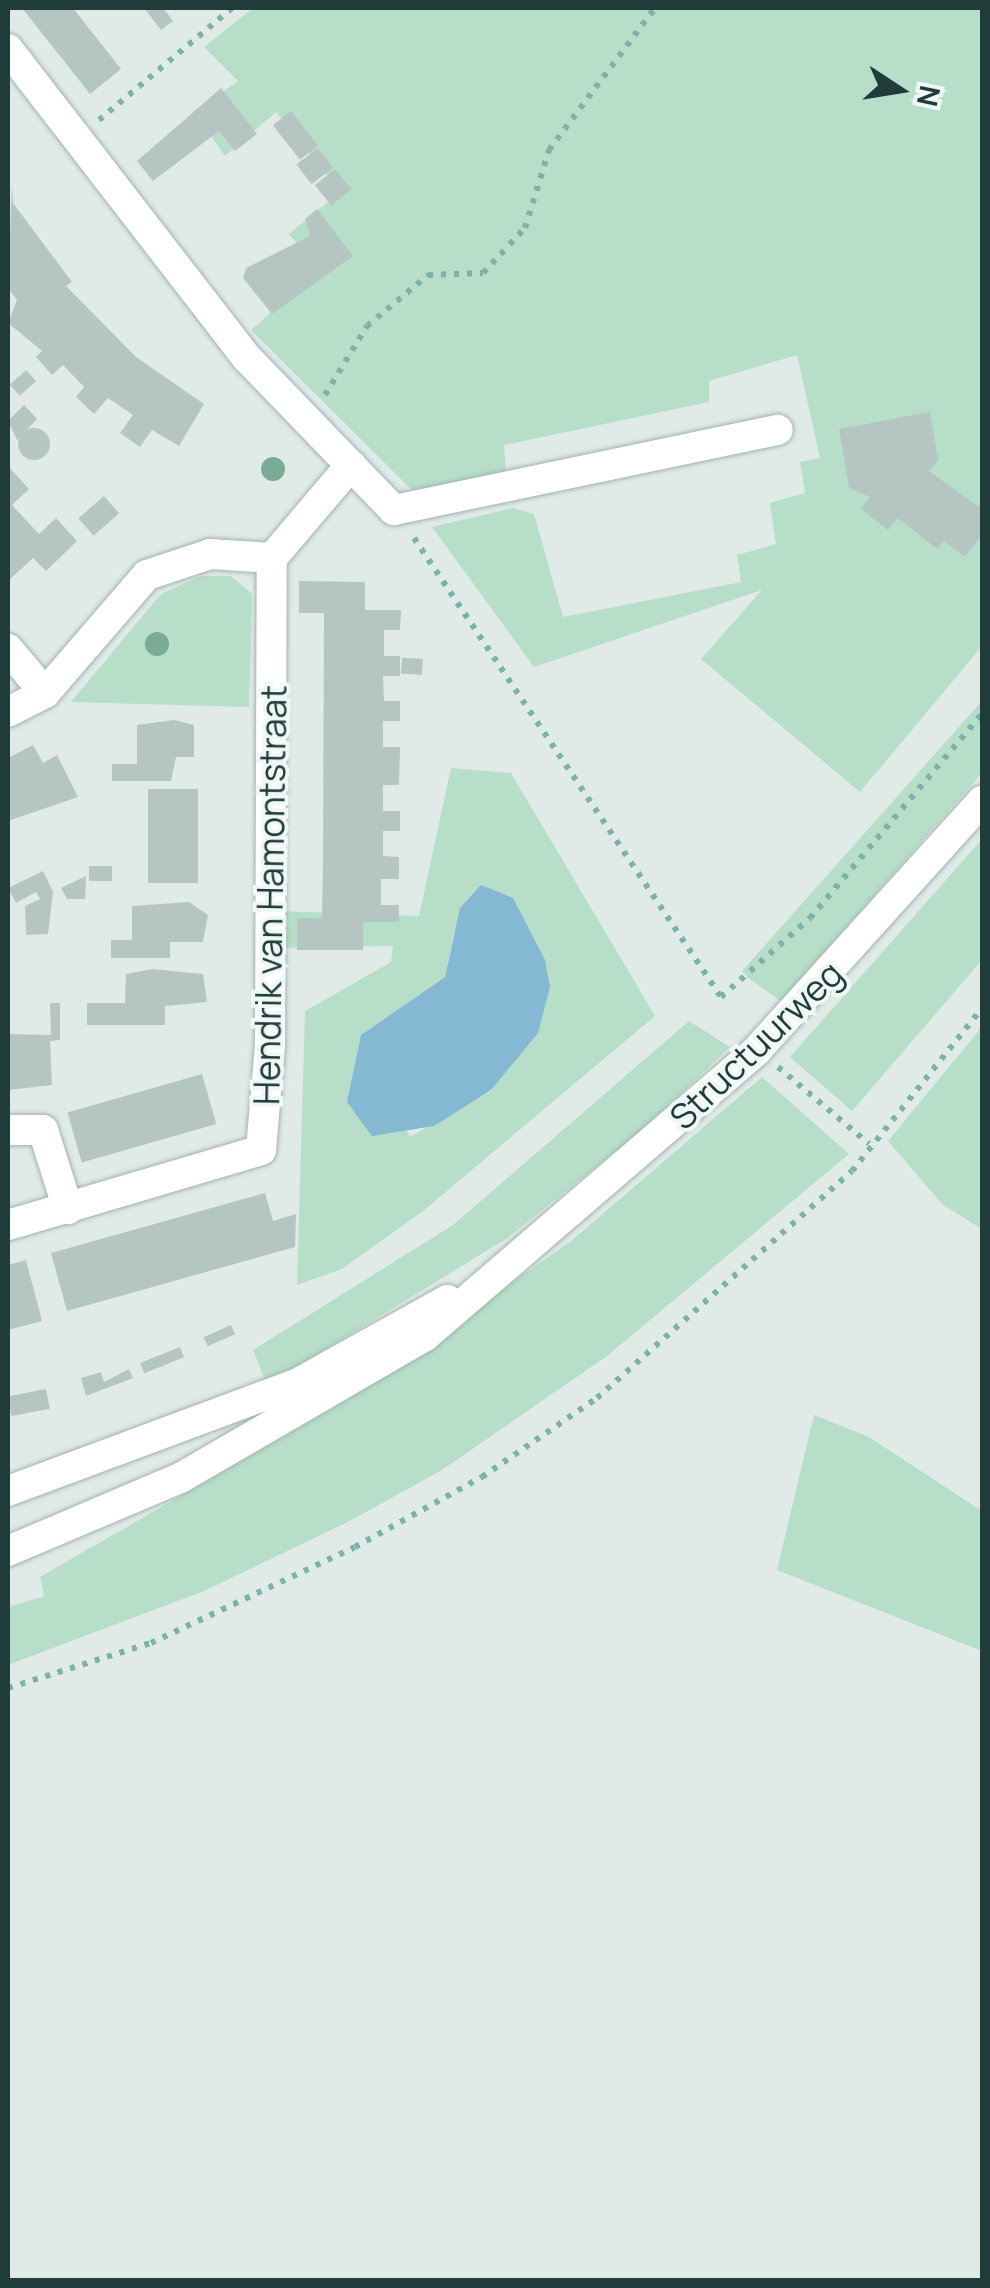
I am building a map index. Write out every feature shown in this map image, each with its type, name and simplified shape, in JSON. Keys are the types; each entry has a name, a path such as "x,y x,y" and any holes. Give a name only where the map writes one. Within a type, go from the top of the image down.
{"street":[{"path":"8,48 74,140 308,422 394,510 778,430"},
{"path":"8,712 45,693 146,575 210,554 272,558 351,465"},
{"name":"Hendrik van Hamontstraat","path":"8,1225 260,1150 270,1046 272,558"},
{"path":"8,650 45,693"},
{"name":"Structuurweg","path":"8,1551 182,1477 308,1408 425,1336 758,1050 982,801"},
{"path":"8,1130 42,1130 68,1209"},
{"name":"Structuurweg","path":"8,1491 298,1383 506,1266"}],"path":[{"path":"74,140 232,8"},
{"path":"308,422 368,326 428,275 483,274 525,228 549,150 655,8"},
{"path":"394,510 721,997 810,918 982,714"},
{"path":"8,1688 151,1643 482,1477 709,1306 869,1144 982,1008"},
{"path":"758,1050 869,1144"}],"green space":[{"path":"253,8 982,8 982,646 860,792 701,659 762,590 534,667 432,527 513,508 534,514 563,617 741,582 737,555 776,544 770,503 805,493 800,462 820,458 797,355 709,381 709,402 504,445 506,472 413,491 251,330 319,271 289,234 340,192 276,112 225,156 194,112 238,81 204,47"},
{"path":"201,576 231,576 252,594 249,707 71,702 161,594"},
{"path":"982,701 982,773 781,1001 748,978 742,971"},
{"path":"451,768 511,773 655,1016 423,1211 342,1269 297,1285 305,1011 391,962 393,946 277,948 277,911 419,916","holes":["454,933 492,1090 410,1137 361,1035 445,977"]},
{"path":"982,839 982,960 852,1111 790,1057"},
{"path":"689,1021 730,1047 642,1130 506,1239 267,1385 253,1350 453,1225"},
{"path":"982,1027 982,1229 943,1205 888,1141"},
{"path":"762,1077 849,1154 607,1356 442,1470 348,1522 204,1591 8,1665 8,1607 44,1596 40,1577 345,1401 571,1241"},
{"path":"814,1415 869,1437 982,1511 982,1651 777,1570"}],"water":[{"path":"481,885 513,898 545,960 550,987 538,1033 491,1090 434,1126 372,1136 347,1102 361,1035 445,977 460,908"}],"building":[{"path":"22,8 73,8 121,69 90,94"},
{"path":"144,8 163,8 173,21 161,30"},
{"path":"221,88 257,134 235,151 219,131 153,181 137,161"},
{"path":"291,111 318,146 300,160 273,125"},
{"path":"318,148 333,168 311,184 296,164"},
{"path":"335,169 351,189 331,206 315,185"},
{"path":"12,183 13,203 72,282 66,286 136,357 204,404 179,446 152,430 140,447 120,433 133,415 108,398 94,414 76,397 84,387 63,365 52,375 36,357 42,351 8,323 17,300 8,288"},
{"path":"317,209 353,256 272,314 243,278 246,268 310,236 305,219"},
{"path":"26,370 36,381 20,396 10,385"},
{"path":"24,405 37,419 17,440 8,421"},
{"path":"930,412 938,460 929,471 982,509 982,534 965,557 944,541 937,549 898,518 888,530 861,509 870,497 849,488 839,429"},
{"path":"34,428 46,432 50,444 46,456 34,460 22,456 18,444 22,432"},
{"path":"8,466 29,489 12,505 39,534 56,518 77,541 46,571 33,558 8,581"},
{"path":"104,496 119,513 93,536 78,518"},
{"path":"299,581 365,582 365,610 401,610 400,630 384,630 384,656 400,656 400,676 383,676 384,701 400,701 400,721 383,721 383,747 400,747 399,785 383,785 383,811 400,811 400,831 383,831 383,856 399,857 399,879 381,879 381,905 399,905 399,922 363,922 363,950 297,950 297,918 322,918 323,858 324,613 299,613"},
{"path":"402,658 423,659 422,675 401,673"},
{"path":"174,720 194,725 194,757 176,757 171,781 112,781 112,764 137,764 137,725"},
{"path":"33,745 43,763 57,755 78,797 8,821 8,758"},
{"path":"148,789 198,789 198,883 148,883"},
{"path":"89,866 112,866 112,881 89,881"},
{"path":"43,871 53,892 48,934 26,935 25,906 40,899 36,892 16,903 8,888"},
{"path":"86,876 85,899 67,899 61,888"},
{"path":"189,902 208,915 203,942 170,942 170,958 111,958 111,940 132,940 132,906"},
{"path":"153,969 203,974 207,1002 165,1006 165,1025 87,1025 87,1003 125,1003 126,974"},
{"path":"50,1003 60,1003 60,1040 50,1041 52,1085 8,1090 8,1034 51,1035"},
{"path":"202,1074 216,1124 82,1163 67,1113"},
{"path":"265,1193 273,1221 296,1214 295,1247 67,1311 51,1253"},
{"path":"26,1260 42,1321 8,1330 8,1265"},
{"path":"231,1325 235,1334 208,1346 204,1337"},
{"path":"180,1347 184,1357 144,1373 140,1363"},
{"path":"129,1369 133,1378 86,1396 81,1378 101,1372 104,1382"},
{"path":"46,1389 50,1409 12,1416 8,1396"}]}
